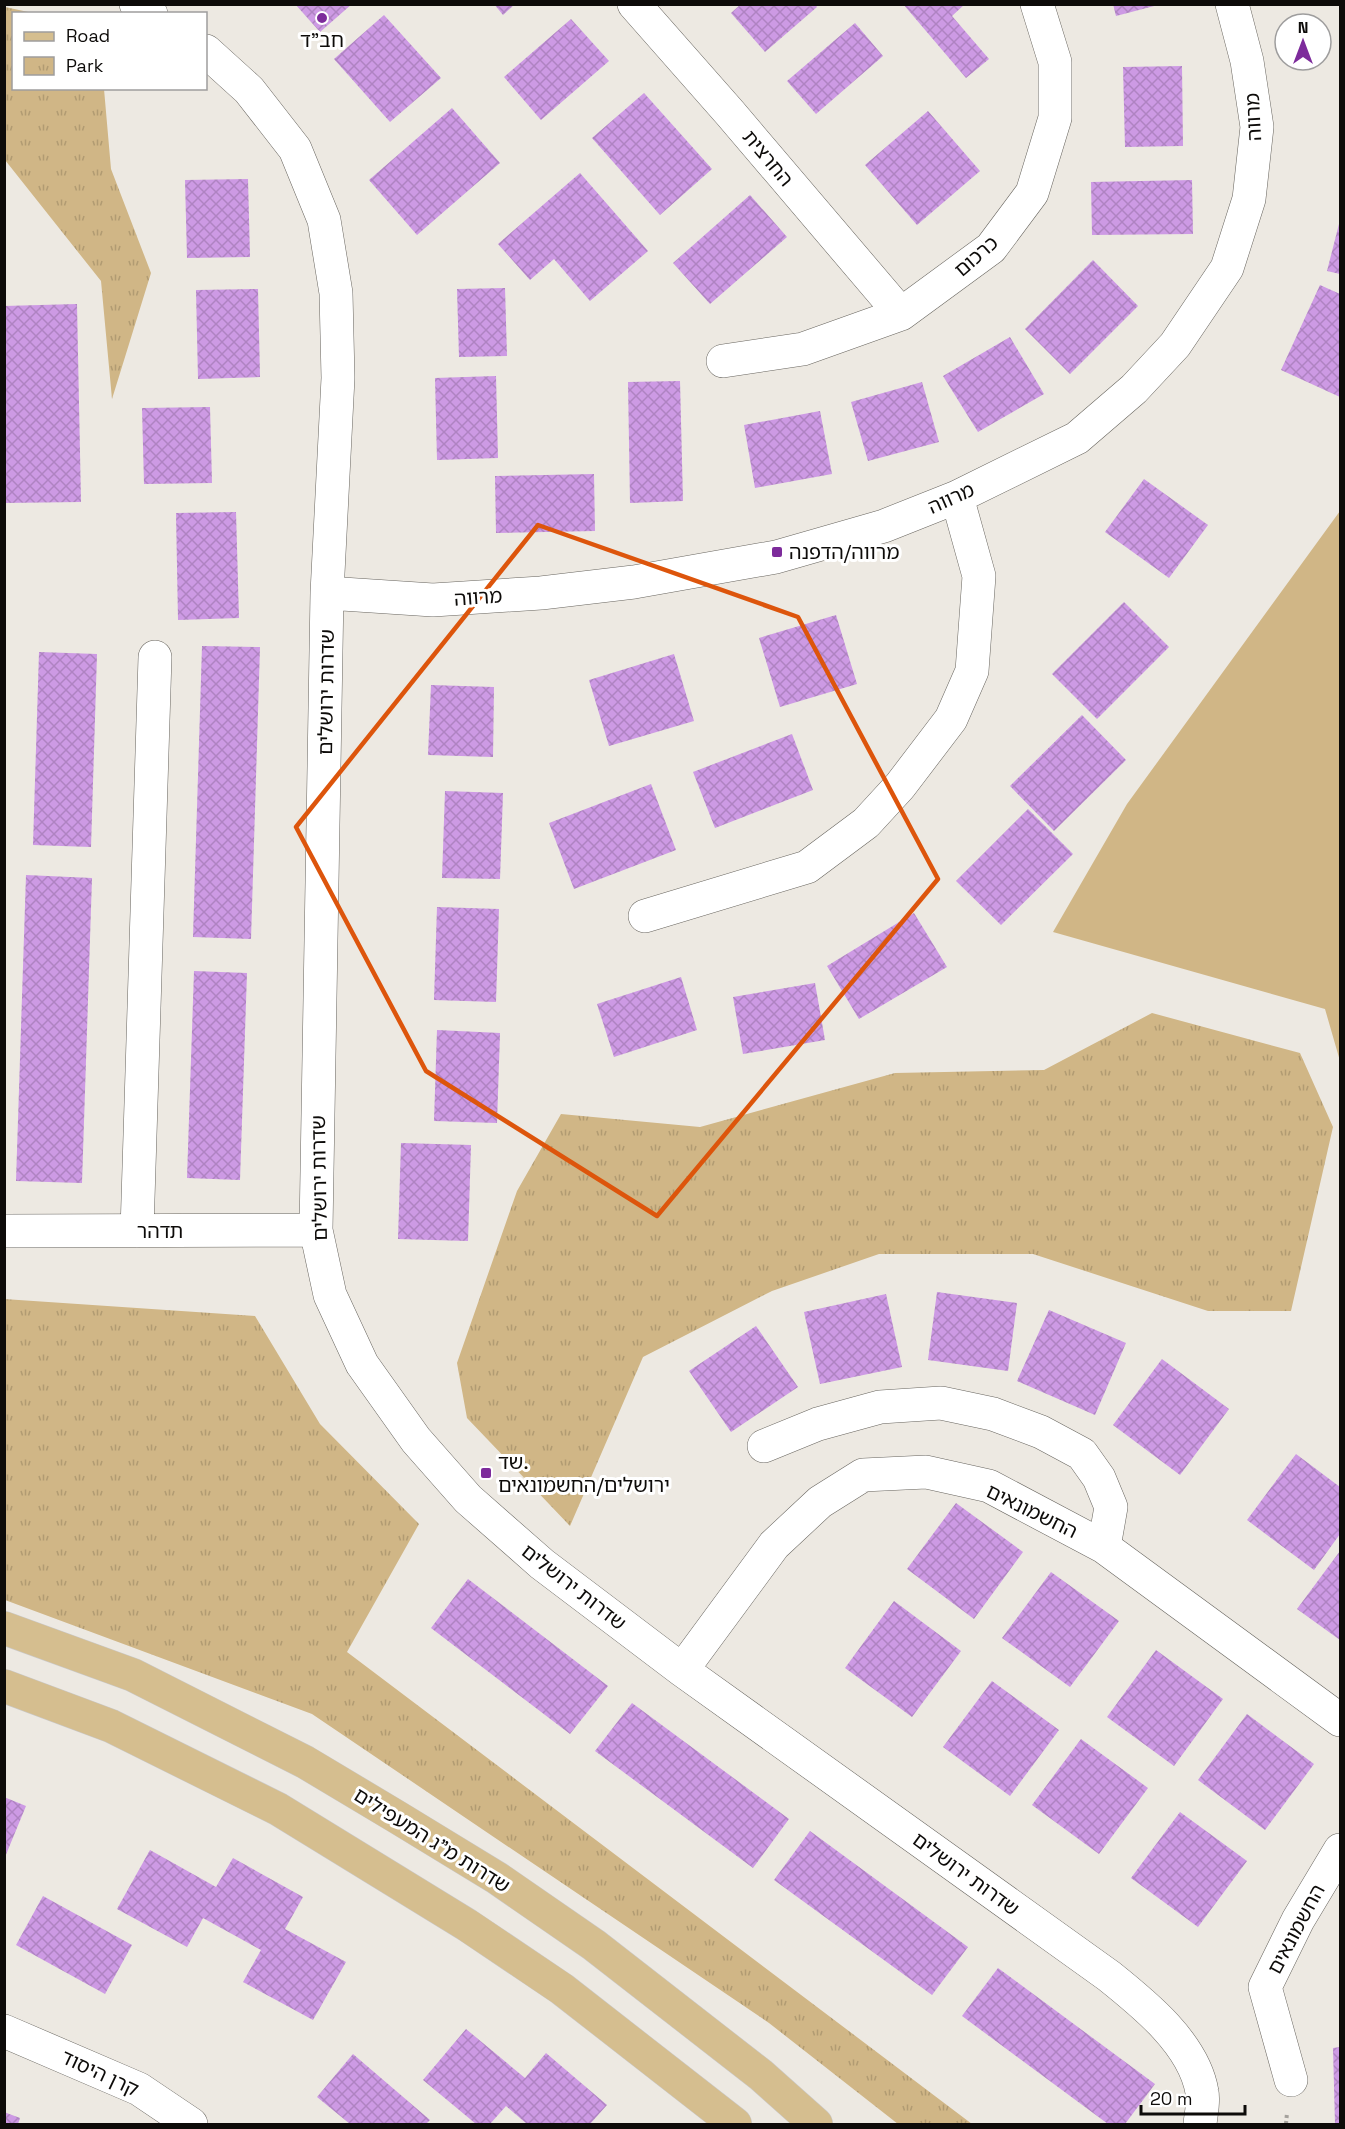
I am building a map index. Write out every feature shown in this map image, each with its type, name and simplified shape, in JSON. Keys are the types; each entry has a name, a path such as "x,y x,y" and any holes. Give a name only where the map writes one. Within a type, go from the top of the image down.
{"main road":[{"name":"שדרות מ\"ג המעפילים","path":"4,1628 133,1675 305,1762 398,1817 497,1878 594,1945 761,2074 816,2124"},
{"path":"4,1686 111,1726 278,1809 467,1925 562,1989 735,2124"}],"street":[{"name":"החרצית","path":"634,4 901,314"},
{"name":"כרכום","path":"723,361 803,349 901,314 991,248 1032,193 1055,118 1055,62 1037,4"},
{"name":"מרווה","path":"327,592 433,600 542,592 634,582 776,557 884,526 957,497 1077,438 1134,389 1175,345 1227,268 1249,199 1257,128 1247,61 1232,4"},
{"name":"שדרות ירושלים","path":"207,52 249,90 295,149 324,220 336,293 338,378 327,592 316,1230 330,1295 362,1364 416,1440 468,1499 542,1564 682,1670 1109,1976 1146,2006 1175,2039 1194,2067 1202,2093 1200,2124"},
{"path":"645,916 807,867 866,823 900,786 951,718 972,671 979,576 957,497"},
{"path":"137,1231 155,657"},
{"name":"תדהר","path":"4,1231 316,1230"},
{"path":"764,1446 818,1424 880,1407 940,1402 993,1414 1041,1432 1082,1454 1100,1478 1112,1507 1104,1547"},
{"name":"החשמונאים","path":"682,1670 774,1545 820,1502 863,1475 926,1472 988,1486 1104,1547 1341,1720"},
{"name":"החשמונאים","path":"1291,2080 1265,1987 1298,1920 1341,1850"},
{"name":"קרן היסוד","path":"4,2031 139,2089 191,2124"}],"highlighted area":[{"path":"538,525 798,617 938,879 657,1216 426,1071 296,827"}],"green space":[{"path":"5,7 28,12 12,12 12,90 104,90 111,169 151,273 112,399 101,281 5,160"},
{"path":"1340,511 1340,1061 1325,1009 1053,932 1127,804"},
{"path":"1152,1013 1300,1053 1333,1127 1291,1311 1208,1311 1033,1254 879,1254 772,1291 643,1357 570,1526 467,1418 457,1363 517,1191 561,1114 700,1127 895,1073 1044,1070"},
{"path":"4,1299 255,1316 320,1424 419,1524 347,1652 972,2124 898,2124 769,2023 312,1714 5,1600"}],"building":[{"name":"חב\"ד","path":"295,4 352,4 320,32"},
{"path":"494,4 515,4 503,15"},
{"path":"741,4 815,4 817,7 765,52 731,13"},
{"path":"903,4 965,4 952,16 989,59 966,78"},
{"path":"1113,4 1158,4 1158,5 1116,16"},
{"path":"384,15 441,78 390,122 334,59"},
{"path":"571,19 609,61 541,120 504,77"},
{"path":"855,23 883,56 816,114 787,81"},
{"path":"1182,66 1183,146 1125,147 1123,67"},
{"path":"644,93 712,169 660,215 592,138"},
{"path":"452,108 500,163 417,235 369,180"},
{"path":"928,111 980,171 917,225 865,165"},
{"path":"580,173 648,251 590,301 554,259 530,280 498,244"},
{"path":"248,179 250,257 187,258 185,180"},
{"path":"1192,180 1193,234 1092,235 1091,182"},
{"path":"750,195 787,237 710,304 673,263"},
{"path":"1340,220 1340,274 1327,271"},
{"path":"1093,260 1138,306 1070,374 1025,329"},
{"path":"1320,285 1340,294 1340,397 1281,370"},
{"path":"505,288 507,356 459,357 457,289"},
{"path":"258,289 260,377 198,379 196,290"},
{"path":"77,304 81,502 4,503 4,306"},
{"path":"1010,337 1044,394 978,432 943,376"},
{"path":"496,376 498,458 437,460 435,378"},
{"path":"680,381 683,501 630,503 628,382"},
{"path":"922,382 939,442 868,461 851,402"},
{"path":"210,407 212,483 144,484 142,408"},
{"path":"820,411 832,474 755,488 744,425"},
{"path":"594,474 595,531 496,533 495,476"},
{"path":"1144,479 1208,525 1169,578 1105,532"},
{"path":"236,512 239,618 178,620 176,513"},
{"path":"1124,602 1169,647 1097,719 1052,674"},
{"path":"836,615 857,684 780,707 759,638"},
{"path":"202,646 260,647 251,939 193,937"},
{"path":"39,652 97,654 91,847 33,845"},
{"path":"674,654 694,721 609,746 589,680"},
{"path":"431,685 494,687 493,757 428,755"},
{"path":"1082,715 1126,760 1054,831 1010,786"},
{"path":"792,734 813,790 715,828 693,772"},
{"path":"651,784 676,850 574,889 549,823"},
{"path":"445,791 503,793 500,879 442,878"},
{"path":"1028,809 1073,854 1001,925 956,881"},
{"path":"26,875 92,878 82,1183 16,1181"},
{"path":"437,907 499,909 496,1002 434,1000"},
{"path":"914,913 947,967 859,1019 827,966"},
{"path":"194,971 247,973 240,1180 187,1178"},
{"path":"681,977 697,1030 614,1057 597,1004"},
{"path":"815,983 825,1040 743,1054 733,997"},
{"path":"437,1030 500,1033 497,1123 434,1121"},
{"path":"401,1143 471,1145 468,1241 398,1239"},
{"path":"937,1292 1017,1303 1008,1371 928,1360"},
{"path":"886,1294 902,1367 820,1384 804,1312"},
{"path":"1049,1310 1126,1343 1095,1415 1017,1381"},
{"path":"756,1326 798,1387 731,1432 689,1371"},
{"path":"1162,1359 1229,1409 1180,1475 1113,1425"},
{"path":"1296,1454 1340,1487 1340,1534 1314,1570 1247,1520"},
{"path":"956,1503 1023,1552 974,1619 907,1569"},
{"path":"1340,1551 1340,1640 1297,1609"},
{"path":"1051,1572 1119,1621 1070,1687 1002,1638"},
{"path":"468,1579 608,1686 570,1734 431,1628"},
{"path":"894,1601 961,1651 912,1717 845,1668"},
{"path":"1156,1650 1223,1699 1174,1766 1107,1717"},
{"path":"992,1681 1059,1730 1010,1796 943,1747"},
{"path":"632,1703 789,1819 753,1868 595,1751"},
{"path":"1247,1714 1314,1764 1265,1830 1198,1780"},
{"path":"1081,1739 1148,1788 1099,1854 1032,1805"},
{"path":"4,1797 26,1806 5,1857 4,1857"},
{"path":"1180,1812 1247,1861 1198,1927 1131,1878"},
{"path":"810,1831 968,1947 932,1995 774,1880"},
{"path":"150,1850 216,1887 233,1858 303,1897 285,1929 346,1962 313,2020 243,1982 261,1950 203,1918 187,1947 117,1909"},
{"path":"43,1896 132,1945 105,1994 16,1945"},
{"path":"998,1968 1155,2084 1125,2124 1108,2124 962,2016"},
{"path":"466,2029 525,2078 546,2053 607,2105 590,2124 527,2124 506,2106 490,2124 476,2124 423,2080"},
{"path":"1340,2047 1340,2124 1335,2124 1333,2048"},
{"path":"353,2054 430,2120 426,2124 350,2124 317,2097"},
{"path":"4,2112 20,2118 18,2124 4,2124"}],"place":[{"name":"חב\"ד","path":"322,18"},
{"name":"מרווה/הדפנה","path":"777,552"},
{"name":"שד. ירושלים/החשמונאים","path":"486,1473"}]}
